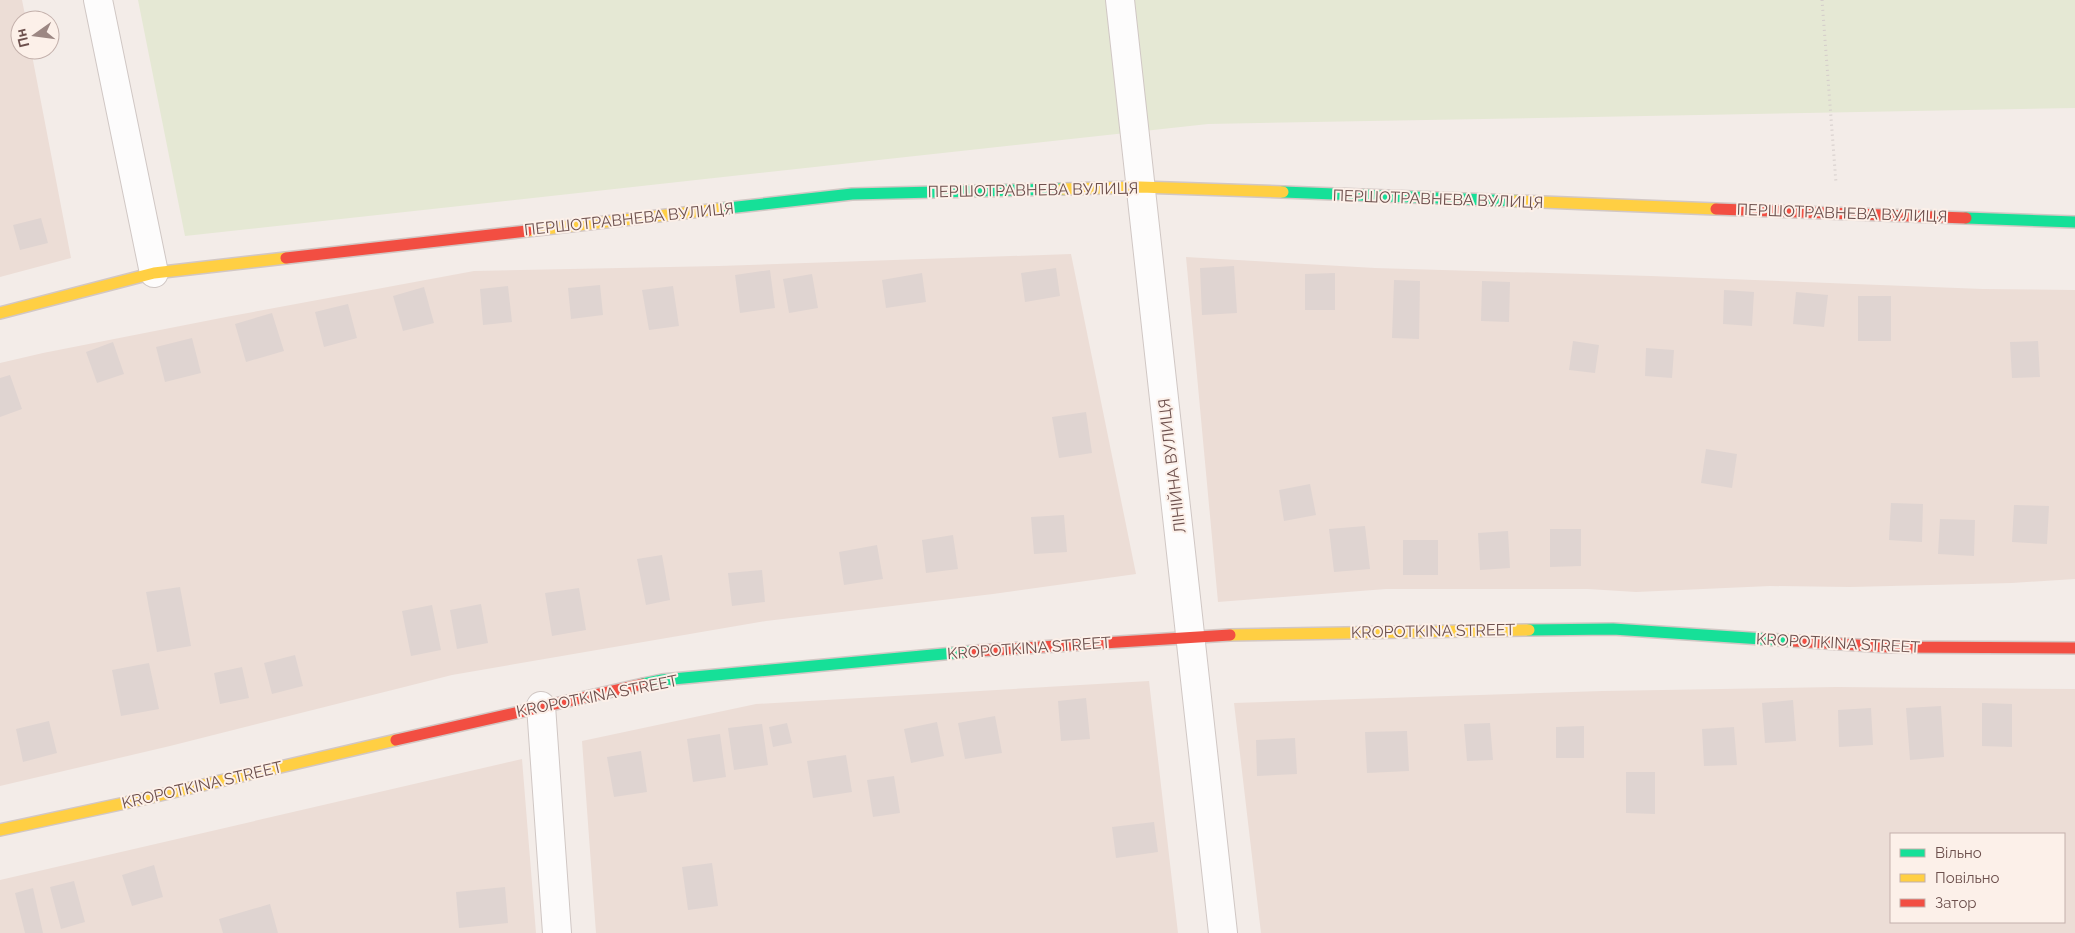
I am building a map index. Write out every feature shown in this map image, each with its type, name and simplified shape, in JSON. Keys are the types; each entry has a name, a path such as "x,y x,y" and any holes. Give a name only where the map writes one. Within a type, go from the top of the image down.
{"street":[{"path":"98,0 154,272"},
{"name":"ЛІНІЙНА ВУЛИЦЯ","path":"1120,0 1223,933"},
{"name":"ПЕРШОТРАВНЕВА ВУЛИЦЯ","path":"0,313 154,272 852,194 1140,188 2075,222"},
{"name":"KROPOTKINA STREET","path":"0,830 662,680 1004,648 1263,633 1613,629 1889,647 2075,648"},
{"path":"541,706 558,933"}],"path":[{"path":"1822,0 1839,213"}],"shaded area":[{"path":"0,0 22,0 24,10 10,10 10,60 33,60 71,258 0,277"},
{"path":"1071,254 1136,574 993,594 766,621 452,675 170,746 0,786 0,363 226,317 474,271 719,266"},
{"path":"1186,257 1375,268 1651,276 1983,289 2075,290 2075,579 2012,583 1850,587 1770,586 1636,592 1588,589 1386,589 1218,602"},
{"path":"1149,681 1178,933 596,933 582,741 756,704"},
{"path":"1836,687 2075,689 2075,933 1261,933 1234,703 1603,691"},
{"path":"522,759 536,933 0,933 0,880"}],"green space":[{"path":"138,0 2075,0 2075,108 1208,124 185,236"}],"building":[{"path":"41,218 48,243 20,250 13,225"},
{"path":"1234,266 1237,313 1202,315 1200,268"},
{"path":"1056,268 1060,296 1025,302 1021,273"},
{"path":"770,270 775,308 740,313 735,275"},
{"path":"922,273 926,302 886,308 882,280"},
{"path":"1335,273 1335,310 1305,310 1305,274"},
{"path":"812,274 818,308 789,313 783,279"},
{"path":"1394,280 1420,281 1419,339 1392,338"},
{"path":"1482,281 1510,282 1509,322 1481,321"},
{"path":"600,285 603,315 571,319 568,288"},
{"path":"508,286 512,322 483,325 480,289"},
{"path":"673,286 679,326 649,330 642,290"},
{"path":"424,287 434,323 403,331 393,296"},
{"path":"1724,290 1754,292 1752,326 1723,324"},
{"path":"1796,292 1828,295 1824,327 1793,324"},
{"path":"1858,296 1891,296 1891,341 1858,341"},
{"path":"348,304 357,338 324,347 315,312"},
{"path":"272,313 284,351 246,362 235,324"},
{"path":"192,338 201,373 165,382 156,347"},
{"path":"1573,341 1599,345 1595,373 1569,370"},
{"path":"2038,341 2040,377 2012,378 2010,342"},
{"path":"113,342 124,374 97,383 86,352"},
{"path":"1646,348 1674,350 1672,378 1645,376"},
{"path":"10,375 22,409 0,417 0,378"},
{"path":"1086,412 1092,453 1059,458 1052,417"},
{"path":"1706,449 1737,454 1732,488 1701,483"},
{"path":"1310,484 1316,515 1284,521 1279,490"},
{"path":"1891,503 1923,504 1922,542 1889,540"},
{"path":"2014,505 2049,506 2047,544 2012,542"},
{"path":"1064,515 1067,552 1034,554 1031,517"},
{"path":"1940,519 1975,520 1974,556 1938,554"},
{"path":"1365,526 1370,569 1334,572 1329,529"},
{"path":"1550,529 1581,529 1581,566 1550,567"},
{"path":"1508,531 1510,568 1480,570 1478,533"},
{"path":"953,535 958,569 926,573 922,540"},
{"path":"1403,540 1438,540 1438,575 1403,575"},
{"path":"877,545 883,579 844,585 839,552"},
{"path":"662,555 670,600 646,605 637,559"},
{"path":"762,570 765,602 732,606 728,573"},
{"path":"180,587 191,646 157,652 146,592"},
{"path":"579,588 586,630 552,636 545,593"},
{"path":"481,604 488,643 457,649 450,610"},
{"path":"432,605 441,650 411,656 402,611"},
{"path":"295,655 303,686 272,694 264,663"},
{"path":"149,663 159,709 121,716 112,670"},
{"path":"242,667 249,698 220,704 214,673"},
{"path":"1086,698 1090,739 1061,741 1058,701"},
{"path":"1793,700 1796,741 1765,743 1762,703"},
{"path":"1982,703 2012,704 2012,747 1982,746"},
{"path":"1941,706 1944,757 1910,760 1906,708"},
{"path":"1871,708 1873,745 1839,747 1838,710"},
{"path":"995,716 1002,753 965,759 958,723"},
{"path":"49,721 57,753 23,762 16,729"},
{"path":"937,722 944,756 911,763 904,729"},
{"path":"787,723 792,743 773,747 769,727"},
{"path":"1490,723 1493,760 1467,761 1464,724"},
{"path":"762,724 768,765 734,770 728,728"},
{"path":"1584,726 1584,758 1556,758 1556,727"},
{"path":"1734,727 1737,765 1704,766 1702,729"},
{"path":"1407,731 1409,771 1367,773 1365,732"},
{"path":"720,734 726,777 693,782 687,739"},
{"path":"1295,738 1297,774 1257,776 1256,740"},
{"path":"641,751 647,792 614,797 607,757"},
{"path":"846,755 852,792 813,798 807,761"},
{"path":"1626,772 1655,772 1655,814 1626,813"},
{"path":"894,776 900,813 873,817 867,780"},
{"path":"1154,822 1158,852 1116,858 1112,827"},
{"path":"712,863 718,906 688,910 682,867"},
{"path":"154,865 163,897 132,906 122,875"},
{"path":"74,881 85,922 61,929 50,887"},
{"path":"505,887 508,923 459,928 456,892"},
{"path":"33,888 43,933 25,933 15,893"},
{"path":"270,904 278,933 223,933 219,919"}],"traffic: fast":[{"path":"719,209 852,194 1062,189"},
{"path":"1283,192 1515,201"},
{"path":"1966,218 2075,222"},
{"path":"1529,630 1613,629 1793,641"},
{"path":"643,684 662,680 976,651"}],"traffic: slow":[{"path":"1062,189 1140,187 1283,192"},
{"path":"1515,201 1716,209"},
{"path":"527,231 719,209"},
{"path":"0,313 154,273 286,258"},
{"path":"1230,635 1529,630"},
{"path":"0,830 139,800 396,740"}],"traffic: jam":[{"path":"1716,209 1966,218"},
{"path":"286,258 527,231"},
{"path":"976,651 1230,635"},
{"path":"1793,641 1889,647 2075,648"},
{"path":"396,740 643,684"}]}
